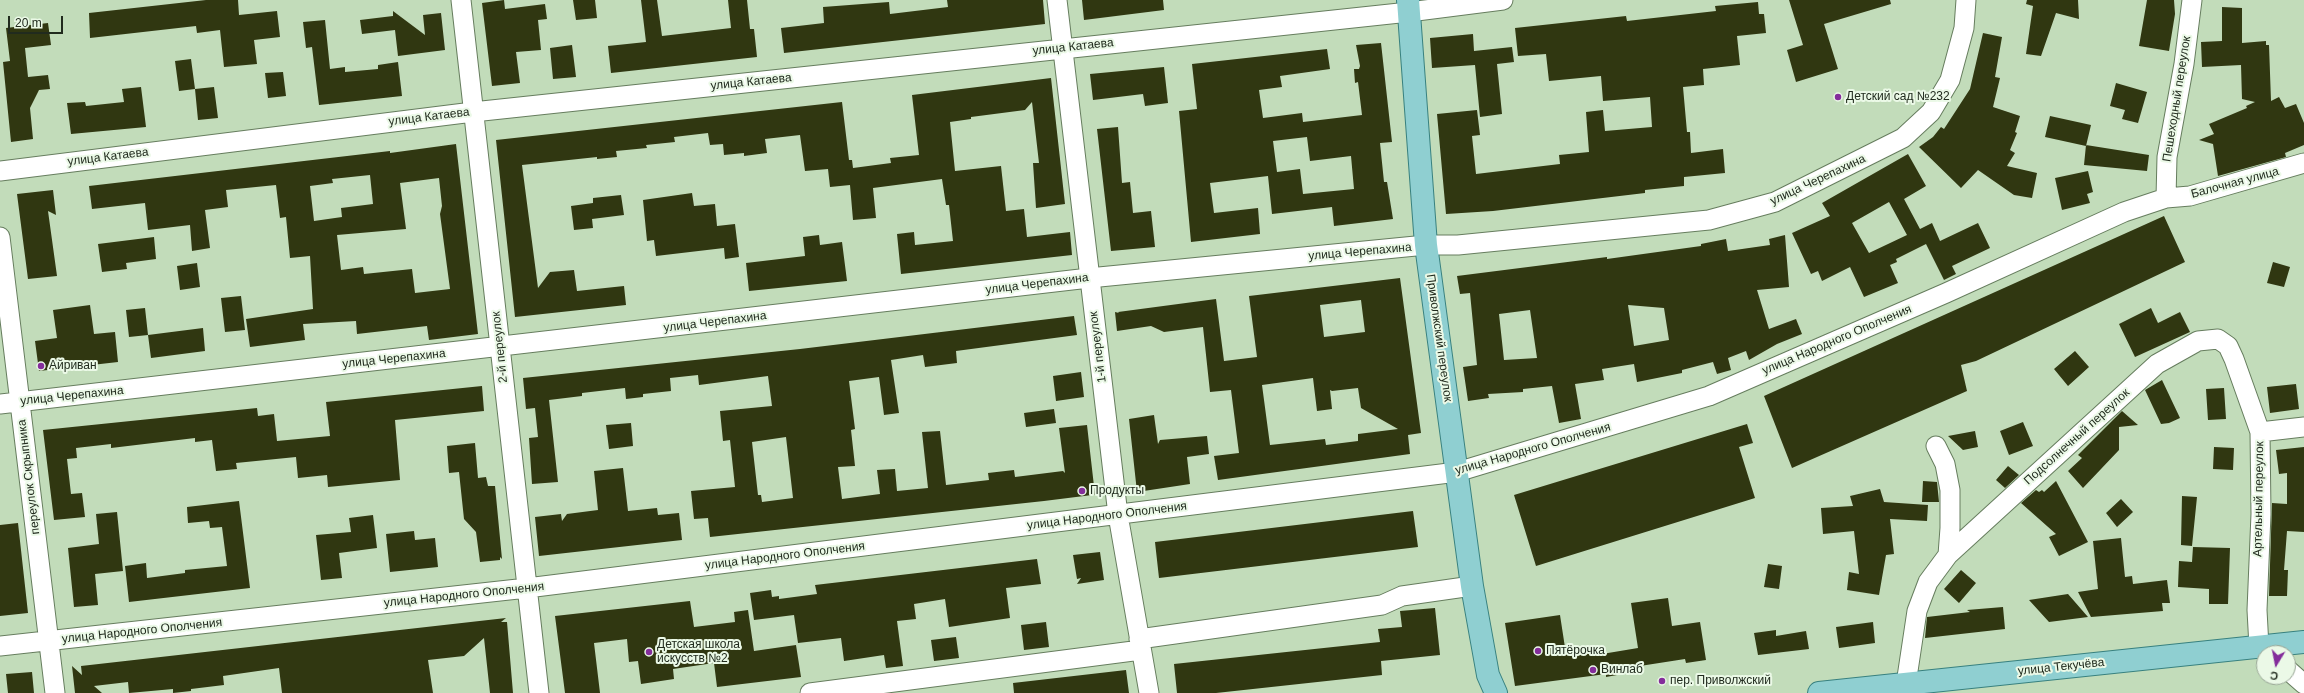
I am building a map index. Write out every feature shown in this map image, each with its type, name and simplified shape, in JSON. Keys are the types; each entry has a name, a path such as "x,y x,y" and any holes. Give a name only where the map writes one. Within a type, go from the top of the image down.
{"main road":[{"name":"Приволжский переулок","path":"1409,6 1426,245 1472,586 1488,687"},
{"name":"улица Текучёва","path":"2289,645 2304,642"},
{"name":"улица Текучёва","path":"1819,693 2256,651"}],"street":[{"name":"2-й переулок","path":"460,0 539,693"},
{"name":"1-й переулок","path":"1057,0 1118,515 1149,693"},
{"name":"улица Катаева","path":"0,170 473,112 1062,48 1409,6 1503,0"},
{"name":"улица Черепахина","path":"0,404 1089,278 1426,245 1458,245 1710,220 1776,202 1903,138 1932,112 1950,80 1960,49 1964,28 1966,0"},
{"name":"Пешеходный переулок","path":"2166,198 2168,157 2184,64 2192,0"},
{"name":"Балочная улица","path":"2166,198 2190,196 2304,163"},
{"name":"улица Народного Ополчения","path":"0,646 527,588 1457,472 1709,396 1946,293 2124,212 2166,198"},
{"name":"переулок Скрыпника","path":"0,237 55,693"},
{"name":"Артельный переулок","path":"2218,339 2228,346 2234,359 2260,432 2261,514 2257,610 2262,645"},
{"name":"Подсолнечный переулок","path":"1906,684 1917,611 1928,582 1948,555 2157,364 2198,341 2218,339"},
{"path":"2260,432 2304,427"},
{"path":"1936,446 1945,464 1950,490 1948,555"},
{"path":"810,693 1140,645 1382,605 1402,596 1472,586"},
{"path":"2296,677 2304,684"}],"building":[{"path":"206,0 238,0 239,15 277,11 280,37 254,40 257,64 224,67 220,30 197,33 196,26 90,38 89,13"},
{"path":"504,0 505,9 545,4 547,19 538,20 541,50 516,52 520,83 492,86 482,3"},
{"path":"573,0 595,0 597,18 576,20"},
{"path":"641,0 657,0 662,36 731,28 728,0 747,0 750,29 754,29 757,57 611,73 608,46 646,42"},
{"path":"947,0 1043,0 1045,24 784,53 781,28 824,23 823,7 889,2 890,14 948,7"},
{"path":"1082,0 1163,0 1164,10 1084,20"},
{"path":"1789,0 1890,0 1891,4 1824,24 1838,69 1796,82 1787,50 1803,45"},
{"path":"2027,0 2078,0 2079,19 2056,13 2041,56 2026,54 2033,6 2026,4"},
{"path":"2147,0 2174,0 2175,14 2169,51 2139,46"},
{"path":"1758,2 1759,14 1764,14 1766,33 1737,36 1740,65 1703,69 1704,85 1683,87 1687,132 1690,132 1691,153 1723,149 1725,173 1684,177 1684,186 1645,190 1645,193 1493,211 1446,214 1437,114 1477,110 1480,135 1472,136 1476,174 1560,164 1559,155 1589,152 1586,112 1603,110 1605,131 1652,127 1650,97 1603,101 1601,76 1549,81 1546,54 1518,56 1515,28 1626,16 1627,21 1716,11 1715,6"},
{"path":"2222,7 2242,8 2242,43 2266,41 2266,45 2269,45 2271,101 2279,97 2285,108 2296,104 2304,123 2304,145 2285,153 2286,157 2218,176 2213,144 2199,140 2214,134 2209,124 2247,108 2246,106 2255,102 2242,99 2241,65 2202,67 2201,42 2222,41"},
{"path":"393,11 425,35 423,15 441,13 445,50 398,56 395,30 362,34 360,20 393,16"},
{"path":"325,20 330,69 345,67 345,72 378,69 378,65 398,62 402,96 319,105 312,47 306,48 303,22"},
{"path":"48,23 51,45 25,48 28,77 48,75 50,89 39,90 30,108 33,139 11,142 3,62 10,61 6,28"},
{"path":"1983,33 2002,37 1995,77 2000,78 1993,107 2020,116 2015,132 2017,133 2010,150 2015,153 2007,166 2037,173 2032,198 2014,195 1978,170 1961,188 1919,147 1933,137 1941,127 1944,129 1970,89"},
{"path":"1473,34 1474,51 1512,47 1514,62 1497,64 1502,114 1480,117 1475,65 1432,68 1430,38"},
{"path":"1381,43 1392,142 1380,143 1384,182 1387,182 1393,219 1334,226 1332,207 1272,214 1268,176 1210,183 1214,213 1258,208 1260,234 1191,242 1179,111 1197,109 1192,64 1327,49 1330,69 1280,76 1282,87 1259,90 1263,118 1302,113 1303,122 1362,115 1358,82 1355,83 1354,69 1359,69 1360,66 1356,45","holes":["1307,137 1310,161 1351,156 1354,189 1303,194 1300,169 1277,172 1273,141"]},
{"path":"572,45 576,77 553,79 550,48"},
{"path":"191,59 195,89 179,91 175,61"},
{"path":"1164,67 1168,103 1145,106 1143,94 1093,100 1090,74"},
{"path":"283,72 286,96 268,98 265,73"},
{"path":"1051,78 1065,204 1036,208 1033,163 1039,163 1032,102 1025,110 971,117 971,119 950,122 955,171 1001,166 1006,211 1024,209 1027,237 1070,232 1072,255 901,274 897,234 914,232 915,245 953,241 949,205 946,205 942,179 873,188 876,218 853,220 850,185 830,187 828,169 805,171 800,135 765,139 767,153 744,156 744,153 724,155 723,144 710,145 708,133 674,137 675,142 646,145 647,148 616,151 617,157 597,159 597,157 522,165 538,288 550,272 574,270 577,291 624,286 626,305 515,317 496,140 842,102 849,160 852,160 853,168 891,163 890,158 919,155 912,95"},
{"path":"2116,83 2147,92 2138,123 2122,119 2125,110 2110,106"},
{"path":"141,87 146,127 71,134 67,103 85,102 86,106 124,102 122,89"},
{"path":"214,87 218,118 198,120 195,89"},
{"path":"2050,116 2091,125 2086,146 2045,137"},
{"path":"1118,127 1122,183 1130,182 1133,213 1151,211 1155,247 1111,251 1097,129"},
{"path":"456,144 478,334 429,340 427,326 357,334 356,321 303,324 305,340 250,347 246,319 313,309 310,256 290,258 286,217 280,218 276,185 226,190 228,207 205,210 210,248 192,251 190,225 148,230 145,203 92,209 89,186 390,151 390,153","holes":["370,175 373,204 341,208 342,217 314,221 310,186 333,183 332,179","439,178 442,206 440,214 450,289 415,293 412,269 364,274 363,267 341,270 337,235 406,229 400,183"]},
{"path":"2086,145 2149,155 2147,171 2084,165"},
{"path":"1908,154 1926,186 1904,199 1920,229 1932,223 1940,241 1978,223 1990,248 1952,266 1956,274 1944,280 1926,244 1896,259 1897,262 1890,265 1898,283 1864,297 1850,267 1822,281 1818,271 1811,274 1792,233 1830,216 1822,203","holes":["1889,202 1907,235 1869,253 1852,223"]},
{"path":"2088,171 2093,192 2087,194 2090,203 2062,210 2055,178"},
{"path":"53,190 56,215 48,211 57,276 28,279 17,194"},
{"path":"692,193 694,206 715,204 717,226 735,224 739,257 725,259 724,248 656,256 654,240 647,241 643,200"},
{"path":"621,195 624,215 592,219 593,228 574,230 571,206 593,203 593,198"},
{"path":"2164,216 2185,262 1976,361 1961,365 1967,391 1792,468 1764,396"},
{"path":"819,235 820,245 842,242 847,281 749,291 746,263 805,256 803,237"},
{"path":"1785,235 1789,287 1757,290 1769,329 1796,319 1802,334 1777,344 1749,360 1746,351 1728,358 1731,370 1717,374 1713,362 1682,370 1682,373 1637,382 1634,364 1602,369 1604,380 1575,384 1581,419 1559,423 1552,386 1523,389 1523,392 1488,394 1489,398 1468,401 1463,367 1477,365 1470,293 1460,294 1457,276 1607,257 1607,259 1701,246 1701,244 1726,239 1728,251 1770,245 1769,239","holes":["1628,305 1664,308 1669,340 1634,346","1530,310 1537,358 1504,360 1499,314"]},
{"path":"154,237 156,259 126,263 127,269 102,272 98,244"},
{"path":"2273,262 2290,267 2284,287 2267,283"},
{"path":"197,263 200,287 180,290 177,266"},
{"path":"1400,278 1421,433 1408,435 1410,454 1218,480 1214,456 1239,453 1231,390 1210,392 1203,327 1164,332 1151,326 1117,331 1115,312 1119,313 1118,312 1216,299 1224,361 1257,357 1249,296","holes":["1361,300 1365,332 1324,337 1320,305","1313,378 1317,411 1332,409 1330,390 1358,388 1361,408 1398,429 1358,434 1358,441 1326,445 1325,439 1270,445 1262,385"]},
{"path":"241,296 245,330 225,332 221,298"},
{"path":"90,305 94,334 115,332 118,362 39,371 35,341 57,338 53,310"},
{"path":"145,308 148,335 129,337 126,310"},
{"path":"2151,308 2158,323 2180,312 2190,332 2135,357 2119,324"},
{"path":"1074,316 1077,335 956,351 957,363 925,367 923,355 891,360 899,413 884,415 879,377 849,381 855,429 851,430 855,466 838,467 842,499 880,494 877,470 895,469 897,491 928,488 922,432 940,431 946,485 989,480 988,473 1014,470 1015,477 1063,471 1065,473 1059,428 1087,425 1095,495 1092,492 1092,495 1044,501 710,537 708,518 694,519 691,491 735,487 730,440 723,441 720,411 772,406 768,376 699,385 698,375 670,378 671,391 643,394 643,397 626,399 625,388 582,393 582,396 549,400 558,482 532,484 529,438 538,437 535,408 526,409 523,378 800,349","holes":["786,437 793,498 762,502 761,495 758,495 752,442"]},
{"path":"203,328 205,351 151,358 148,335"},
{"path":"2075,351 2089,367 2068,386 2054,369"},
{"path":"1081,372 1084,397 1056,401 1053,376"},
{"path":"2162,380 2180,418 2169,423 2161,424 2145,390"},
{"path":"2296,384 2299,409 2270,413 2267,387"},
{"path":"482,386 484,411 395,420 400,480 328,487 327,475 298,478 296,457 236,463 237,469 216,471 212,440 195,442 195,438 111,448 111,444 76,448 77,458 67,459 71,494 82,493 85,517 54,520 43,430 257,408 258,416 274,414 277,441 330,436 326,402"},
{"path":"2224,388 2226,419 2208,420 2206,389"},
{"path":"1054,409 1056,423 1026,427 1024,413"},
{"path":"2122,411 2138,425 2119,427 2119,450 2083,488 2068,471 2082,458 2078,455"},
{"path":"1154,415 1158,444 1160,440 1207,436 1209,454 1187,457 1190,484 1137,492 1129,419"},
{"path":"2023,422 2033,446 2009,455 2000,431"},
{"path":"631,423 633,446 609,449 606,425"},
{"path":"1747,424 1753,443 1739,447 1755,498 1536,566 1514,495"},
{"path":"1975,431 1978,447 1963,450 1948,436"},
{"path":"475,443 478,478 486,477 488,486 495,486 502,559 500,557 500,560 480,562 476,532 464,519 459,472 449,473 447,446"},
{"path":"2214,447 2234,448 2233,470 2213,469"},
{"path":"2304,447 2304,532 2287,531 2284,570 2288,570 2287,596 2269,596 2272,503 2287,504 2287,473 2279,474 2276,450"},
{"path":"2008,466 2019,475 2005,488 1996,480"},
{"path":"623,468 628,511 657,508 658,515 679,513 682,540 539,556 535,517 561,514 562,521 567,514 598,510 594,471"},
{"path":"1923,481 1937,482 1939,502 1922,502"},
{"path":"2056,481 2088,542 2059,556 2049,537 2056,534 2021,503 2036,490 2039,492 2042,490 2044,492"},
{"path":"1880,489 1884,502 1928,505 1927,521 1890,519 1894,554 1886,555 1879,595 1847,590 1849,572 1859,574 1854,531 1823,534 1821,508 1853,506 1850,496"},
{"path":"2182,496 2197,497 2192,546 2181,545"},
{"path":"2121,499 2133,512 2117,527 2106,513"},
{"path":"239,501 250,588 129,602 125,566 146,563 147,578 185,573 185,570 227,566 222,527 210,528 209,521 188,523 187,507"},
{"path":"1413,511 1418,547 1159,578 1155,542"},
{"path":"117,512 123,571 95,574 98,605 74,607 68,548 99,544 96,514"},
{"path":"373,515 377,548 339,553 342,578 321,580 316,535 351,532 349,518"},
{"path":"18,523 28,613 0,616 0,525"},
{"path":"414,531 415,540 435,538 438,567 390,572 386,534"},
{"path":"2121,538 2125,577 2132,576 2133,584 2167,580 2170,603 2162,603 2163,611 2091,617 2078,592 2098,589 2093,541"},
{"path":"2193,547 2230,548 2228,604 2209,604 2209,589 2178,587 2179,561 2192,562"},
{"path":"1100,552 1104,580 1077,584 1081,578 1077,579 1073,555"},
{"path":"1037,559 1041,584 1006,588 1010,618 949,627 945,599 914,604 916,619 897,621 903,666 886,668 884,655 844,661 841,638 798,643 794,615 754,620 750,593 771,590 772,597 779,596 779,599 817,594 815,585"},
{"path":"1768,564 1782,566 1779,589 1764,587"},
{"path":"1961,570 1976,583 1959,603 1944,589"},
{"path":"2068,594 2088,617 2049,622 2029,600"},
{"path":"1668,598 1672,626 1700,622 1706,660 1686,663 1685,659 1627,668 1628,673 1606,677 1606,674 1515,686 1505,623 1560,615 1566,654 1595,650 1596,655 1638,648 1631,603"},
{"path":"690,601 694,627 735,622 734,612 748,610 754,651 796,645 801,677 717,687 714,663 673,669 674,679 641,684 638,661 629,662 627,639 594,643 600,693 565,693 555,616"},
{"path":"2003,607 2005,629 1925,638 1927,617 1970,612 1967,610"},
{"path":"1435,608 1440,655 1381,661 1382,675 1216,693 1177,693 1174,664 1380,642 1378,629 1402,627 1400,611"},
{"path":"506,618 501,622 507,622 513,693 490,693 484,638 464,656 428,660 433,693 282,693 279,668 223,676 224,685 191,689 191,691 173,693 173,689 129,693 128,682 94,686 102,693 75,693 72,666 82,675 81,666"},
{"path":"1046,622 1049,647 1024,650 1021,625"},
{"path":"1873,622 1875,643 1839,648 1836,627"},
{"path":"1776,630 1776,636 1806,631 1809,649 1758,655 1754,633"},
{"path":"956,637 959,658 934,661 931,640"},
{"path":"1126,670 1129,693 1014,693 1013,683"},
{"path":"32,672 34,693 8,693 6,674"}],"place":[{"name":"Детский сад №232","path":"1838,97"},
{"name":"Айриван","path":"41,366"},
{"name":"Продукты","path":"1082,491"},
{"name":"Пятёрочка","path":"1538,651"},
{"name":"Детская школа искусств №2","path":"649,652"},
{"name":"Винлаб","path":"1593,670"},
{"name":"пер. Приволжский","path":"1662,681"}]}
